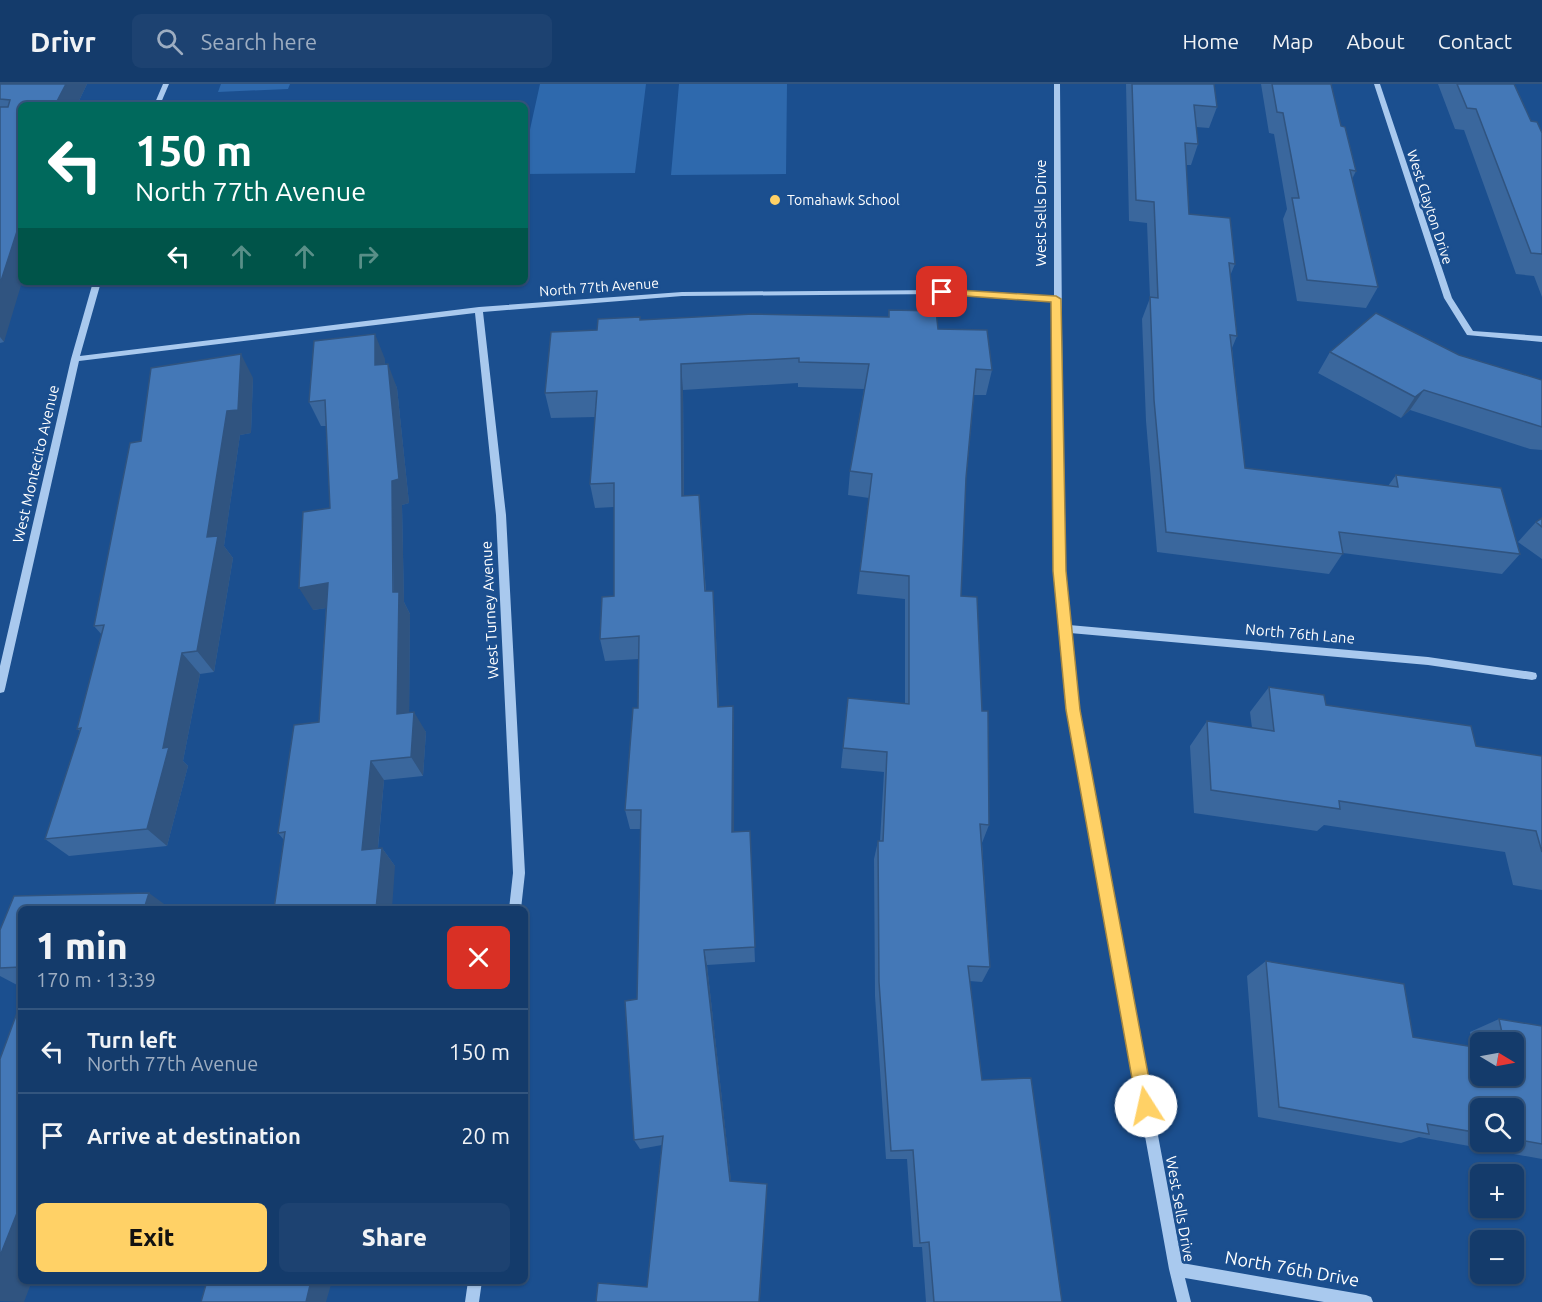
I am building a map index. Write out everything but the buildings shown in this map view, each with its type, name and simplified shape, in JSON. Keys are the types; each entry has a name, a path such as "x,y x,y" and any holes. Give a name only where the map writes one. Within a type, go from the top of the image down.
{"street":[{"path":"158,102 166,84"},
{"name":"West Sells Drive","path":"1057,84 1056,299 1059,571 1073,710 1184,1302"},
{"name":"West Clayton Drive","path":"1377,84 1448,298 1470,333 1542,339"},
{"name":"West Montecito Avenue","path":"0,689 75,359 96,285"},
{"name":"North 77th Avenue","path":"75,359 479,310 682,294 942,292 1056,299"},
{"name":"West Turney Avenue","path":"479,310 501,515 519,873 515,906"},
{"name":"North 76th Lane","path":"1066,629 1428,660 1532,676"},
{"name":"North 76th Drive","path":"1176,1269 1366,1302"},
{"path":"472,1302 475,1284"}],"shaded area":[{"path":"221,84 290,84 288,89 218,92"},
{"path":"540,84 646,84 635,173 528,174 528,138"},
{"path":"679,84 787,84 786,174 671,175"}],"place":[{"name":"Tomahawk School","path":"775,200"}],"route":[{"path":"942,292 1056,299 1059,571 1073,710 1146,1106"}]}
